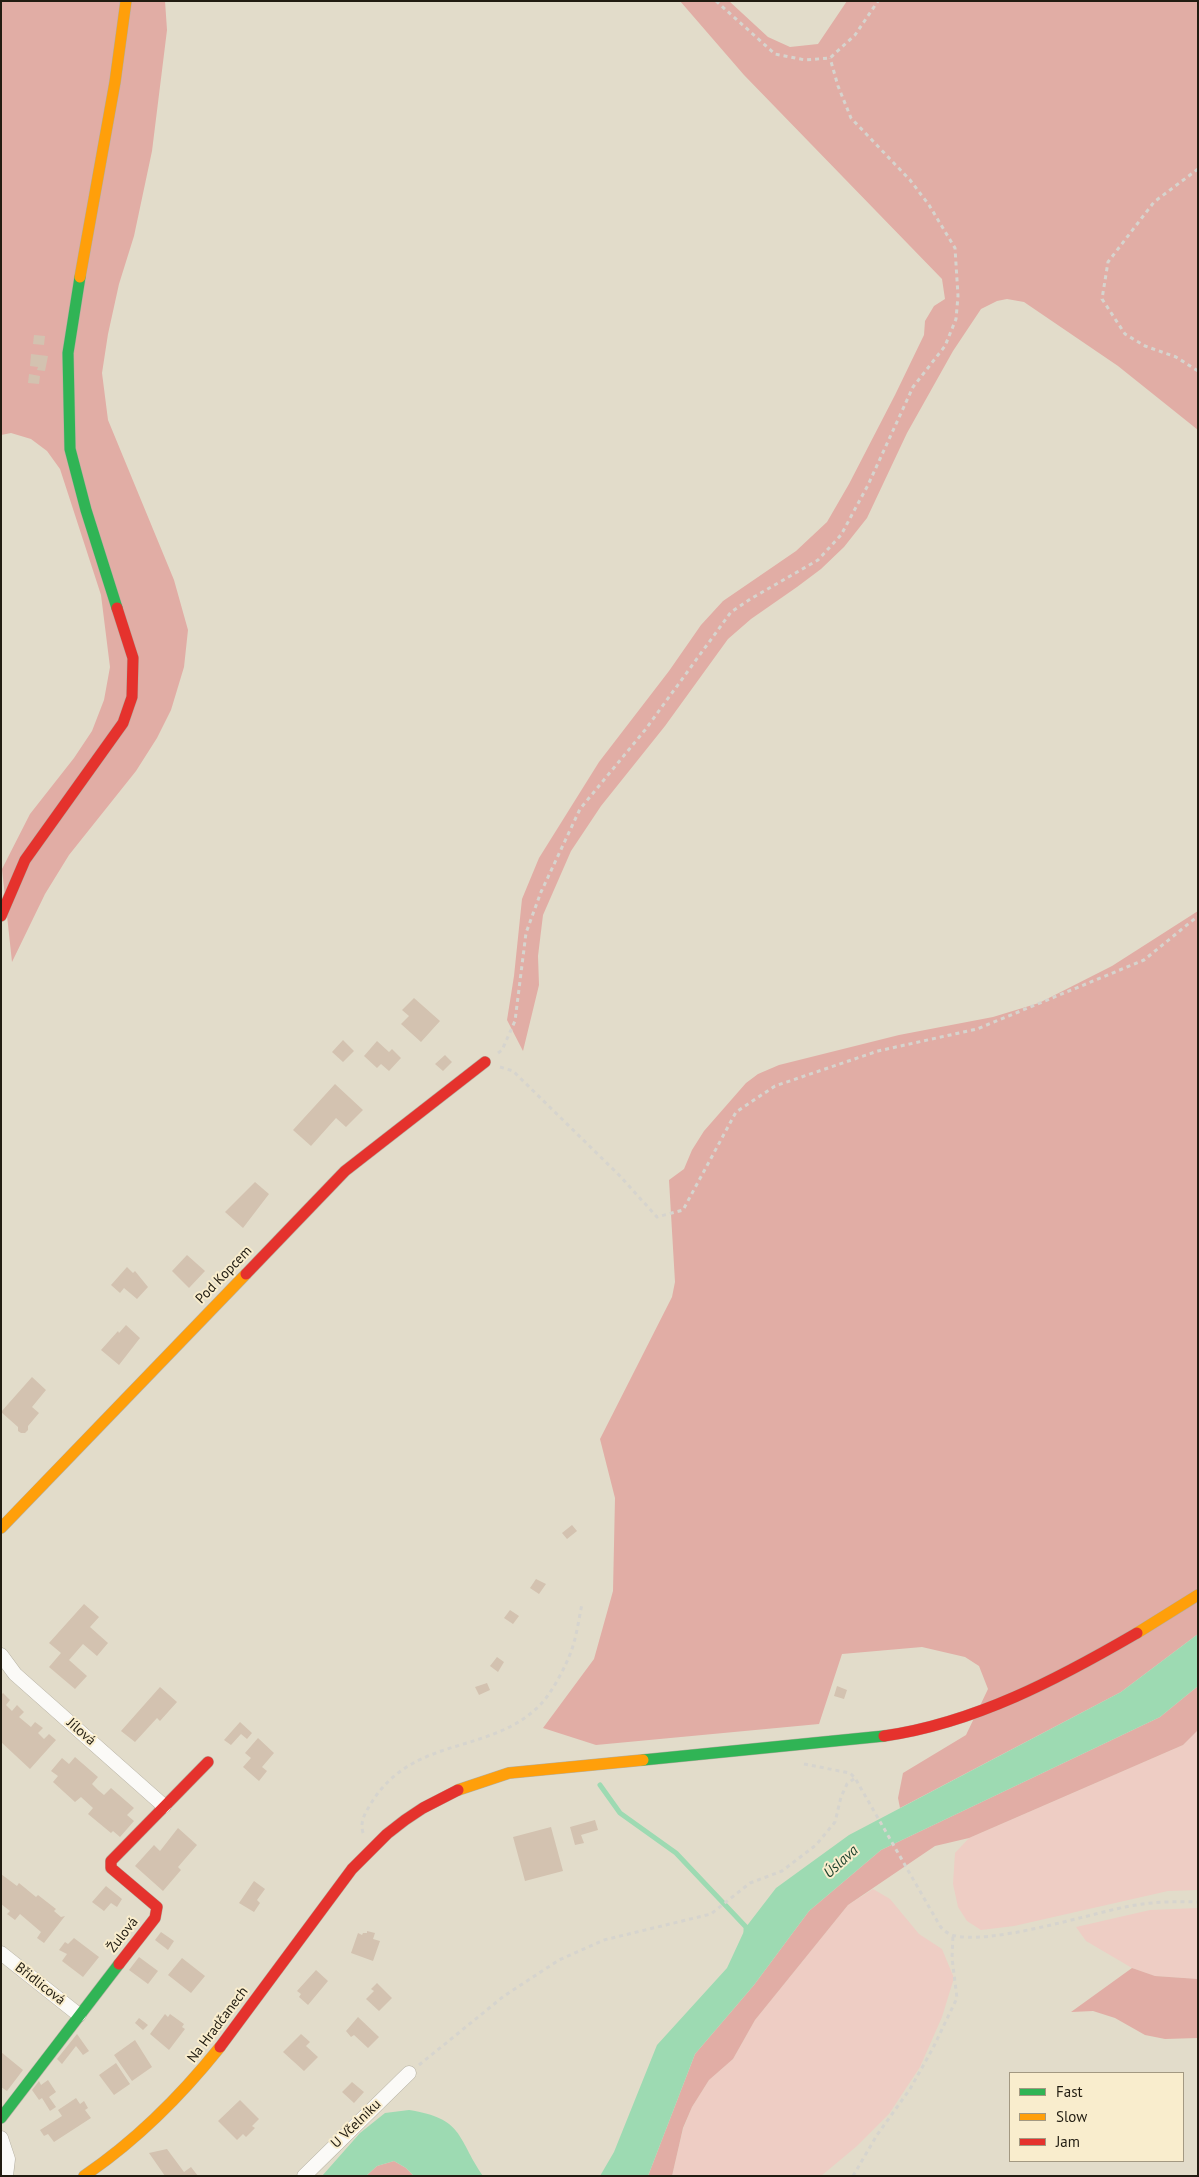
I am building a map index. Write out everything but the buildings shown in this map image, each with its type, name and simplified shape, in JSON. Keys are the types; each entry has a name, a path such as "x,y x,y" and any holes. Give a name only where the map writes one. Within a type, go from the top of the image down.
{"street":[{"path":"1,916 25,860 123,722 132,697 133,658 86,510 70,449 68,353 91,207 116,82 126,1"},
{"name":"Pod Kopcem","path":"1,1528 346,1171 485,1062"},
{"name":"Na Hradčanech","path":"84,2176 127,2146 191,2085 225,2042 352,1869 374,1844 426,1804 476,1781 509,1773 878,1738 919,1731 958,1720 1030,1689 1133,1636 1198,1595"},
{"name":"Jílová","path":"1,1655 15,1674 164,1806"},
{"name":"Žulová","path":"1,2118 155,1918 156,1907 111,1868 111,1860 208,1762"},
{"name":"Břidlicová","path":"1,1953 80,2015"},
{"name":"U Včelníku","path":"304,2176 409,2073"},
{"path":"1,2138 8,2159 6,2176"}],"path":[{"path":"716,1 776,54 806,60 830,58 855,35 878,1"},
{"path":"485,1062 502,1050 514,1021 526,933 541,892 580,809 645,730 731,612 818,560 841,534 868,484 912,387 945,346 956,319 958,296 955,248 929,205 910,180 851,118 838,86 830,58"},
{"path":"1198,168 1154,202 1108,262 1102,299 1125,334 1145,346 1176,357 1198,371"},
{"path":"485,1062 513,1071 619,1175 657,1217 683,1210 736,1112 775,1086 878,1051 977,1028 1144,960 1198,916"},
{"path":"374,1844 363,1833 361,1824 364,1815 379,1790 398,1772 423,1756 505,1729 521,1720 541,1704 559,1676 572,1649 582,1604"},
{"path":"799,1763 850,1773 855,1778 940,1926 953,1935 982,1937 1033,1928 1127,1907 1174,1901 1198,1902"},
{"path":"409,2073 504,1996 559,1960 604,1940 711,1914 750,1883 782,1871 816,1845 836,1822 841,1797 847,1784 855,1778"},
{"path":"853,2176 877,2135 910,2089 933,2048 957,1998 952,1958 953,1935"}],"shaded area":[{"path":"1,1 165,1 167,30 152,151 134,236 119,284 102,373 108,420 174,580 188,630 184,667 171,710 157,738 136,771 69,855 45,894 12,962 2,869 30,814 74,758 92,731 104,700 110,667 101,595 60,469 47,451 31,439 11,433 1,435"},
{"path":"680,1 729,1 768,37 790,47 818,44 847,1 1198,1 1198,430 1118,366 1024,302 1007,299 997,301 981,309 953,351 907,433 867,518 844,547 821,569 751,619 728,639 665,726 601,806 571,851 543,915 538,956 539,985 523,1051 507,1020 514,976 522,899 539,858 599,762 669,671 701,625 723,601 796,551 827,522 895,395 924,335 925,321 934,306 945,299 942,279 744,75"},
{"path":"1198,911 1198,1634 1121,1692 900,1808 898,1798 903,1773 966,1735 988,1689 979,1666 965,1657 922,1647 842,1654 819,1724 596,1745 543,1728 594,1659 613,1591 615,1498 600,1439 672,1297 675,1282 669,1180 684,1169 692,1150 704,1131 746,1083 758,1074 779,1065 899,1035 993,1017 1039,1003 1112,966"},
{"path":"1198,1686 1198,1730 1183,1745 969,1838 935,1846 848,1905 755,2020 733,2059 709,2080 692,2107 683,2128 672,2176 648,2176 695,2054 754,1985 809,1911 881,1850 1160,1717"},
{"path":"1198,1730 1198,1890 1168,1891 1014,1926 981,1930 967,1921 958,1907 953,1884 955,1853 969,1838 1183,1745"},
{"path":"873,1889 890,1899 919,1934 942,1949 954,1978 942,2017 920,2067 889,2114 857,2146 821,2176 672,2176 683,2129 692,2107 709,2080 733,2059 755,2020 848,1905"},
{"path":"1198,1908 1198,1979 1155,1976 1132,1968 1086,1941 1076,1927 1150,1910"},
{"path":"1132,1968 1155,1976 1198,1979 1198,2038 1165,2039 1145,2035 1115,2018 1093,2011 1071,2012"},
{"path":"394,2161 406,2168 414,2176 366,2176 377,2166"}],"water":[{"name":"Úslava","path":"1198,1634 1198,1686 1160,1717 881,1850 809,1911 754,1985 695,2054 648,2176 600,2176 614,2152 657,2045 727,1968 746,1927 776,1888 849,1835 1121,1692"},
{"path":"409,2110 440,2118 449,2124 462,2140 483,2176 414,2176 406,2168 394,2161 377,2166 366,2176 322,2176 360,2133 385,2113"}],"waterway":[{"path":"600,1785 620,1813 676,1853 746,1927 746,1932"}],"traffic: fast":[{"path":"80,277 68,353 70,449 86,510 117,608"},
{"path":"643,1760 884,1736"},
{"path":"1,2118 119,1964"}],"traffic: slow":[{"path":"80,277 115,82 126,1"},
{"path":"1,1528 246,1274"},
{"path":"1137,1633 1198,1595"},
{"path":"458,1790 509,1773 643,1760"},
{"path":"84,2176 122,2148 157,2117 220,2047"}],"traffic: jam":[{"path":"1,916 25,860 123,723 132,697 133,658 117,608"},
{"path":"246,1274 345,1171 485,1062"},
{"path":"884,1736 918,1730 951,1721 1015,1697 1077,1667 1137,1633"},
{"path":"119,1964 155,1918 157,1907 111,1868 111,1861 208,1762"},
{"path":"220,2047 352,1869 387,1834 405,1820 423,1808 458,1790"}]}
